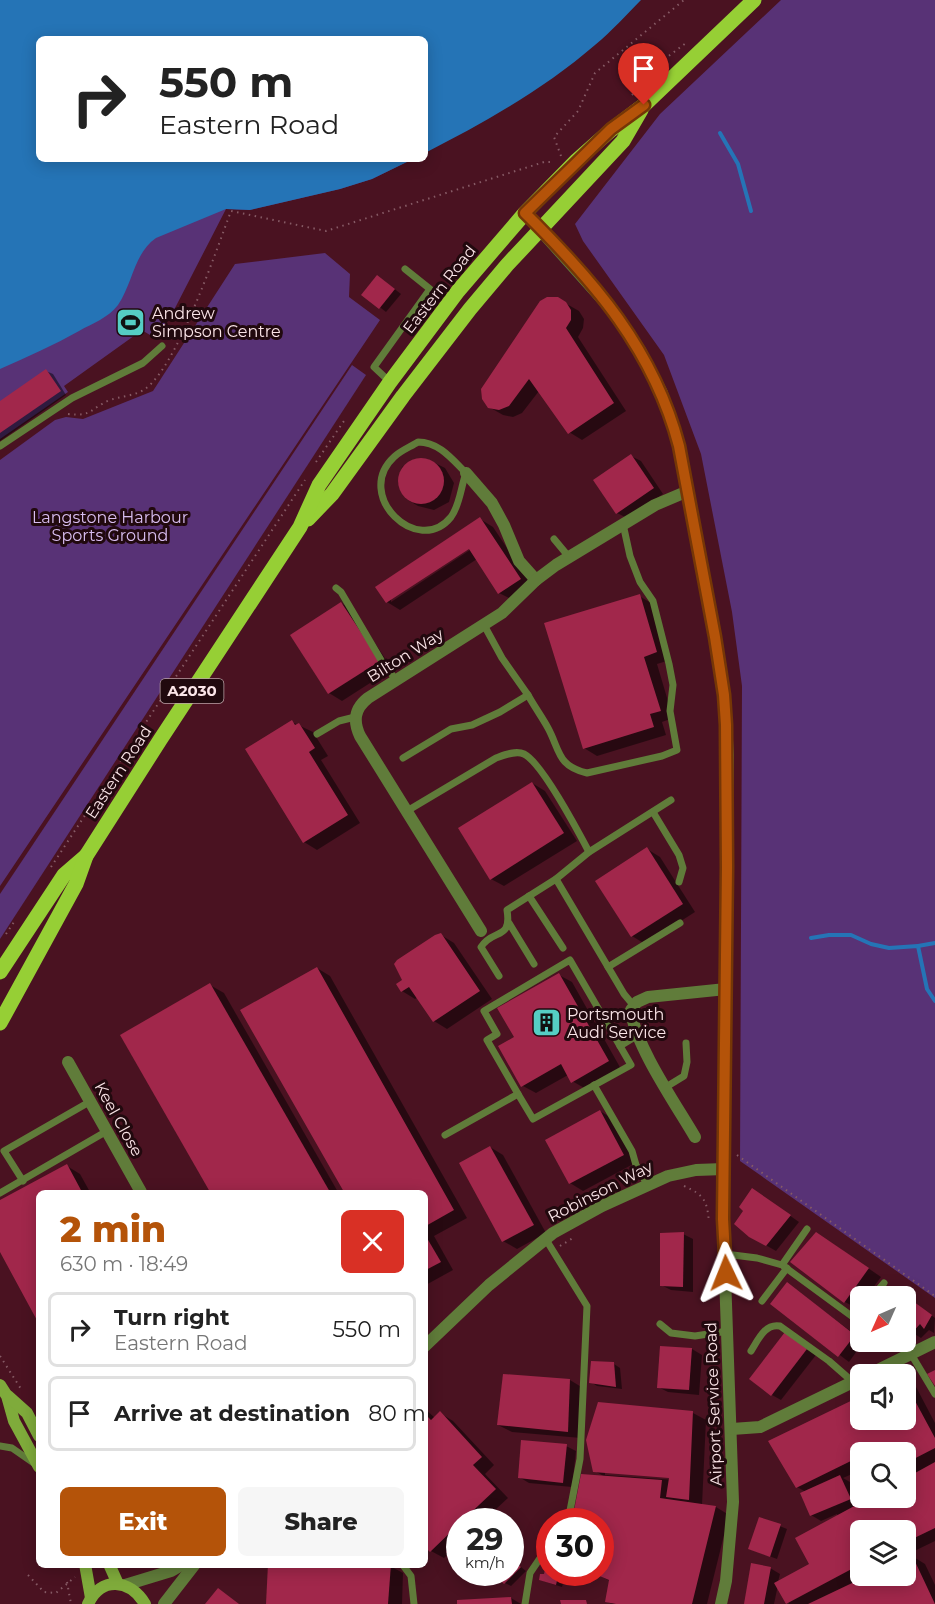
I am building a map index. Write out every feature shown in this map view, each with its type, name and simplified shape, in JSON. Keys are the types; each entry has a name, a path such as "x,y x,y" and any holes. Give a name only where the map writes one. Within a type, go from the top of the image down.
{"main road":[{"name":"Eastern Road","path":"0,1023 76,884 86,856 300,527 319,485 390,382 458,291 525,213 611,129 644,105 754,0"},
{"name":"Eastern Road","path":"300,527 332,494 470,309 541,228 623,141 644,105"},
{"name":"Eastern Road","path":"0,972 64,875 86,856"}],"street":[{"name":"Airport Service Road","path":"525,213 541,228 611,309 654,374 672,420 688,492 724,695 728,754 724,1168 733,1502 722,1604"},
{"path":"466,472 492,503 519,561 536,580"},
{"name":"Bilton Way","path":"355,717 361,704 507,609 536,580 569,557 667,498 688,492"},
{"path":"355,717 360,736 481,931"},
{"path":"695,1137 638,1035 631,1010 637,1002 648,998 726,989"},
{"name":"Keel Close","path":"68,1062 140,1190"},
{"name":"Robinson Way","path":"428,1343 489,1285 545,1238 647,1184 680,1172 724,1168"},
{"path":"890,1364 935,1342"},
{"path":"732,1429 760,1427 850,1383"},
{"path":"3,1390 27,1413 36,1430"},
{"path":"3,1390 14,1421 36,1461"},
{"path":"85,1568 89,1601"},
{"path":"112,1568 122,1584 145,1604"},
{"path":"89,1601 105,1586 122,1584 176,1568"},
{"path":"165,1604 192,1568"}],"lane":[{"path":"390,382 374,366 430,288 405,269"},
{"path":"0,446 72,398 143,363 162,346"},
{"path":"418,442 427,442 438,447 466,472 452,515 436,527 424,530 401,523 391,514 381,494 384,470 394,457 418,442"},
{"path":"484,625 502,658 528,695 551,734 560,757 567,764 578,771 587,773 662,756 677,750 670,711 673,686 669,664 652,602 640,582 630,556 623,524"},
{"path":"554,539 569,557"},
{"path":"336,588 341,592 381,660 396,680"},
{"path":"403,758 451,729 471,725 500,712 528,695"},
{"path":"317,734 339,721 355,717"},
{"path":"407,811 496,758 508,753 523,753 536,764 589,852"},
{"path":"534,964 509,923 507,910 556,879 589,852 671,800"},
{"path":"652,812 679,855 683,868 679,882"},
{"path":"556,879 624,994 634,1006"},
{"path":"529,896 563,948"},
{"path":"608,967 680,922"},
{"path":"499,976 481,947 484,942 506,928 509,923"},
{"path":"570,960 621,1046 631,1065 533,1119 487,1040 497,1034 484,1011 570,960"},
{"path":"621,1046 638,1035"},
{"path":"666,1087 684,1076 687,1062 686,1043"},
{"path":"594,1085 632,1151 636,1165 647,1184"},
{"path":"445,1135 518,1094"},
{"path":"23,1181 4,1151 91,1101"},
{"path":"0,1193 107,1131"},
{"path":"762,1301 807,1229"},
{"path":"545,1238 587,1306 580,1459 571,1508"},
{"path":"725,1254 757,1258 785,1267 850,1315"},
{"path":"660,1324 671,1334 695,1336 728,1331"},
{"path":"751,1351 768,1328 774,1325 780,1326 850,1375"},
{"path":"911,1354 935,1394"},
{"path":"0,1446 12,1448 36,1465"},
{"path":"525,1604 530,1573 536,1564"},
{"path":"405,1568 411,1576 414,1604"}],"path":[{"path":"65,413 87,414 112,399 139,393 153,382 164,367 189,319 231,211 326,231 544,162 563,162 554,137 578,111 595,73 684,0"},
{"path":"724,1146 935,1296"},
{"path":"682,1186 699,1193 707,1205 710,1229"},
{"path":"554,1250 574,1238"},
{"path":"0,1356 24,1394"},
{"path":"28,1575 44,1592 56,1593 67,1582 71,1604"}],"green space":[{"path":"0,0 36,36 36,162 407,162 372,179 340,189 250,210 226,209 174,310 155,338 140,329 138,333 64,386 68,392 0,439"},
{"path":"781,0 935,0 935,1298 740,1161 742,686 732,612 701,454 664,355 583,241 575,224 660,114"},
{"name":"Langstone Harbour Sports Ground","path":"325,253 350,274 349,297 380,320 0,886 0,460 55,420 66,417 83,419 153,391 235,264"},
{"path":"352,365 366,375 0,939 0,894"}],"water":[{"path":"0,0 641,0 601,40 534,91 428,151 428,36 36,36 36,162 407,162 372,179 340,189 250,210 226,209 156,238 138,260 123,296 110,313 60,341 0,369"}],"building":[{"path":"377,275 395,289 379,309 361,295"},
{"path":"547,297 558,297 566,302 571,310 571,320 566,328 614,403 568,434 529,379 509,406 499,410 488,408 482,399 481,389 540,301"},
{"path":"46,369 61,391 0,433 0,401"},
{"path":"631,454 654,488 616,514 593,480"},
{"path":"421,458 437,465 444,481 437,497 421,504 405,497 398,481 405,465"},
{"path":"480,517 521,579 498,594 469,549 386,603 375,587"},
{"path":"640,594 657,652 644,657 661,711 650,714 654,727 583,749 544,623"},
{"path":"341,602 380,661 328,694 290,635"},
{"path":"292,720 295,725 299,723 315,748 309,752 348,815 303,843 245,749"},
{"path":"532,782 564,833 490,880 458,828"},
{"path":"647,847 683,904 631,937 595,881"},
{"path":"441,933 480,991 433,1022 409,987 401,992 396,984 402,980 394,964"},
{"path":"317,967 454,1210 428,1225 428,1190 343,1190 240,1010"},
{"name":"Portsmouth Audi Service","path":"559,973 609,1061 571,1083 561,1064 521,1087 498,1046 514,1037 497,1008"},
{"path":"210,983 329,1190 209,1190 120,1035"},
{"path":"600,1110 624,1155 569,1184 545,1140"},
{"path":"490,1146 534,1225 502,1242 459,1163"},
{"path":"67,1164 81,1190 36,1190 36,1318 0,1252 0,1200"},
{"path":"752,1188 791,1215 766,1246 749,1237 734,1224 743,1211 739,1207"},
{"path":"684,1232 683,1287 660,1286 660,1233"},
{"path":"816,1232 869,1268 856,1286 850,1286 850,1295 844,1303 790,1262"},
{"path":"428,1240 441,1262 428,1269"},
{"path":"787,1282 850,1331 850,1341 838,1357 770,1304"},
{"path":"916,1303 932,1315 924,1329 920,1324 916,1328"},
{"path":"785,1332 807,1349 771,1396 749,1379"},
{"path":"660,1346 692,1348 689,1390 657,1388"},
{"path":"591,1361 614,1362 616,1387 589,1383"},
{"path":"935,1370 935,1386 927,1374"},
{"path":"503,1374 570,1379 568,1432 497,1425"},
{"path":"850,1401 850,1430 916,1430 916,1403 935,1438 935,1448 916,1458 916,1442 850,1442 850,1461 796,1488 768,1441"},
{"path":"598,1402 693,1411 689,1500 666,1497 669,1478 593,1472 586,1440"},
{"path":"440,1411 482,1457 473,1465 496,1489 476,1508 446,1508 446,1537 430,1552 428,1550 428,1417 431,1420"},
{"path":"521,1440 567,1444 563,1483 518,1478"},
{"path":"935,1462 935,1528 916,1537 916,1520 850,1520 850,1570 786,1604 774,1583 809,1564 795,1538 851,1508 916,1508 916,1472"},
{"path":"581,1474 662,1480 660,1498 716,1506 692,1604 605,1602 608,1586 614,1586 614,1508 574,1508"},
{"path":"840,1475 850,1499 810,1516 800,1493"},
{"path":"759,1517 781,1524 770,1557 748,1549"},
{"path":"751,1563 771,1567 764,1604 744,1604"},
{"path":"916,1564 935,1604 808,1604 850,1584 850,1586 916,1586"},
{"path":"268,1568 391,1568 388,1604 266,1604"},
{"path":"218,1588 239,1604 205,1604"},
{"path":"511,1597 512,1604 457,1604 457,1600"},
{"path":"560,1600 586,1600 587,1604 561,1604"}],"waterway":[{"path":"720,133 738,164 751,211"},
{"path":"811,938 851,935 871,944 889,948 918,946 927,989 935,1001"},
{"path":"918,946 935,943"}],"place":[{"name":"Andrew Simpson Centre","path":"131,322"},
{"name":"Portsmouth Audi Service","path":"546,1023"}],"route":[{"path":"644,105 611,129 525,213 597,291 641,352 662,393 679,446 715,637 724,695 728,754 723,1219 726,1273"}]}
